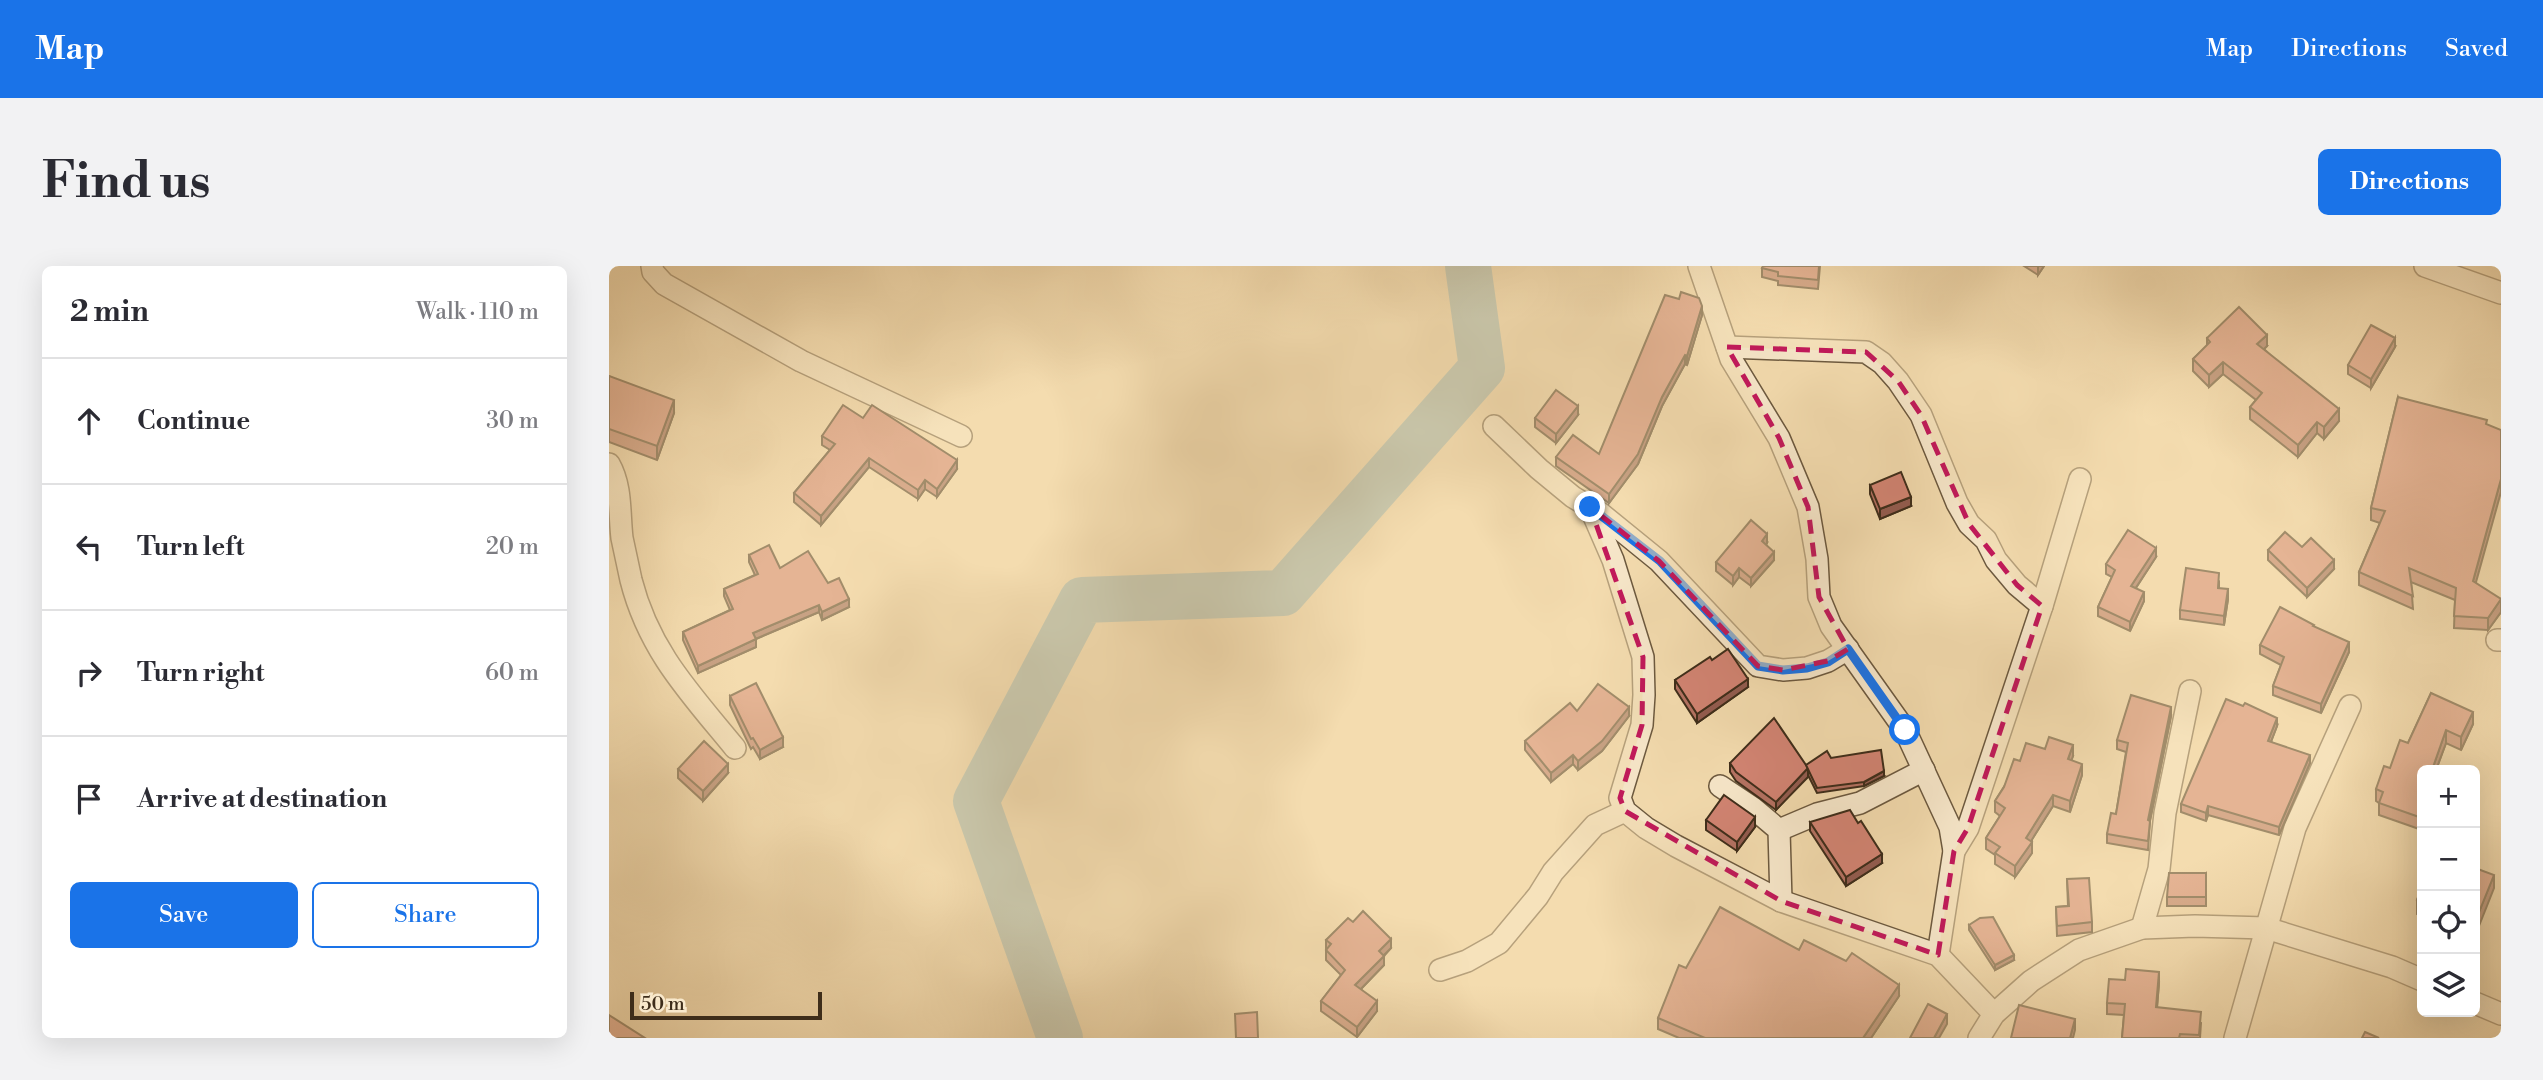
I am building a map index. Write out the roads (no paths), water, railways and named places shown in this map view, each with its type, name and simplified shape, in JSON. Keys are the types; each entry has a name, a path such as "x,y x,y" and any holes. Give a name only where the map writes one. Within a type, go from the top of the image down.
{"street":[{"path":"652,266 653,272 664,284 780,349 961,436"},
{"path":"1699,266 1731,359 1779,438 1808,507 1817,559 1819,597 1831,626 1905,730 1950,828 1954,851 1938,955"},
{"path":"2425,266 2501,293"},
{"path":"1727,347 1866,352 1882,363 1921,415 1957,503 1969,524 1986,540 1996,560 2017,585 2042,606"},
{"path":"1494,426 1539,469 1660,561 1758,666 1783,670 1807,668 1828,662 1848,649"},
{"path":"609,464 615,474 622,538 646,626 676,676 735,748"},
{"path":"1954,851 1968,828 2042,606 2080,479"},
{"path":"1590,507 1613,560 1643,657 1642,725 1621,798 1625,811 1646,828 1676,846 1781,901 1938,955 1994,1014"},
{"path":"2142,928 2159,869 2165,813 2189,691"},
{"path":"2235,1038 2295,828 2350,706"},
{"path":"1779,830 1817,814 1860,803 1924,770"},
{"path":"1720,786 1779,830 1781,901"},
{"path":"1440,970 1467,961 1499,943 1538,896 1553,872 1595,825 1625,811"},
{"path":"1979,1038 1994,1014 2031,981 2080,950 2142,928 2266,928 2392,967 2417,978"},
{"path":"2480,1005 2501,1014"}],"waterway":[{"path":"1060,1038 976,801 1082,600 1283,593 1482,368 1468,266"}]}
